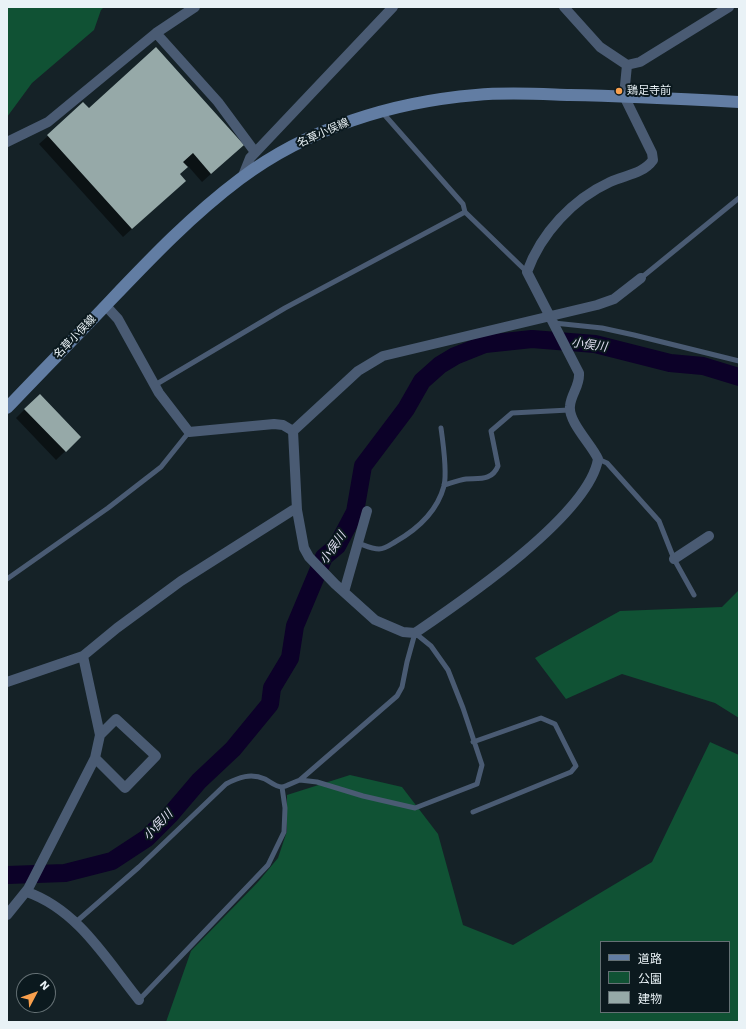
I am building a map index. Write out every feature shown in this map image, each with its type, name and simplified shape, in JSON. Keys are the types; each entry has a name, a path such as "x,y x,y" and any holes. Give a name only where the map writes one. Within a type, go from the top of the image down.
{"main road":[{"name":"名草小俣線","path":"7,408 178,231 242,178 280,153 319,133 382,111 438,99 477,95 521,93 624,96 739,102"}],"street":[{"path":"7,142 48,122 156,33 195,7"},
{"path":"242,178 250,158 255,152 393,7"},
{"path":"564,7 600,47 628,65 640,62 729,7"},
{"path":"156,33 218,102 255,152"},
{"path":"293,431 297,510 304,548 316,566 375,620 403,632 415,633 499,573 555,524 591,481 598,459 575,424 569,410 573,395 580,381 579,373 527,272 543,242 562,217 580,199 610,182 643,170 653,160 652,153 624,96 628,65"},
{"path":"293,431 358,371 383,356 553,322 614,299 641,278"},
{"path":"106,306 118,319 159,393 179,422 189,432 274,424 283,425 293,431"},
{"path":"7,682 83,656 117,628 181,581 293,510 297,510"},
{"path":"344,592 367,511"},
{"path":"674,558 709,536"},
{"path":"7,915 27,891 95,758 100,735 83,656"},
{"path":"95,758 125,788 156,756 116,719 100,735"},
{"path":"27,891 39,896 76,922 139,1000"}],"lane":[{"path":"382,111 463,204 466,212 527,272"},
{"path":"641,278 739,198"},
{"path":"155,385 285,308 466,212"},
{"path":"553,322 602,328 739,361"},
{"path":"444,485 464,479 485,478 492,475 498,466 491,431 512,413 569,410"},
{"path":"358,543 378,549 385,548 408,535 422,524 430,514 438,501 444,485 441,428"},
{"path":"7,579 108,508 160,467 189,432"},
{"path":"598,459 607,463 659,521 674,558 694,594"},
{"path":"76,922 139,866 226,784 238,777 251,776 266,780 272,785 282,787 300,780 396,696 402,687 415,633 431,646 448,670 463,708 482,766 477,784 415,808 363,796 317,782 300,780"},
{"path":"472,812 572,772 576,766 555,724 541,718 473,742"},
{"path":"139,1000 268,865 284,832 285,808 282,787"}],"green space":[{"path":"7,7 104,7 101,10 94,30 32,83 7,117"},
{"path":"739,590 739,718 715,703 622,674 566,699 535,658 620,611 722,607"},
{"path":"710,742 739,755 739,1022 166,1022 191,951 258,882 278,858 287,831 287,795 350,775 402,787 438,834 463,925 513,945 652,862"}],"building":[{"path":"156,47 244,145 211,174 193,153 183,162 188,167 180,174 186,181 132,229 47,135 83,102 89,108"},
{"path":"40,394 81,437 66,452 24,409"}],"waterway":[{"name":"小俣川","path":"7,875 65,873 112,861 147,838 170,815 199,781 233,749 270,704 272,688 290,658 295,626 324,557 337,546 355,512 363,466 406,409 422,381 440,365 455,356 485,344 532,339 595,344 670,363 703,366 739,377"}],"place":[{"name":"鶏足寺前","path":"619,91"}]}
